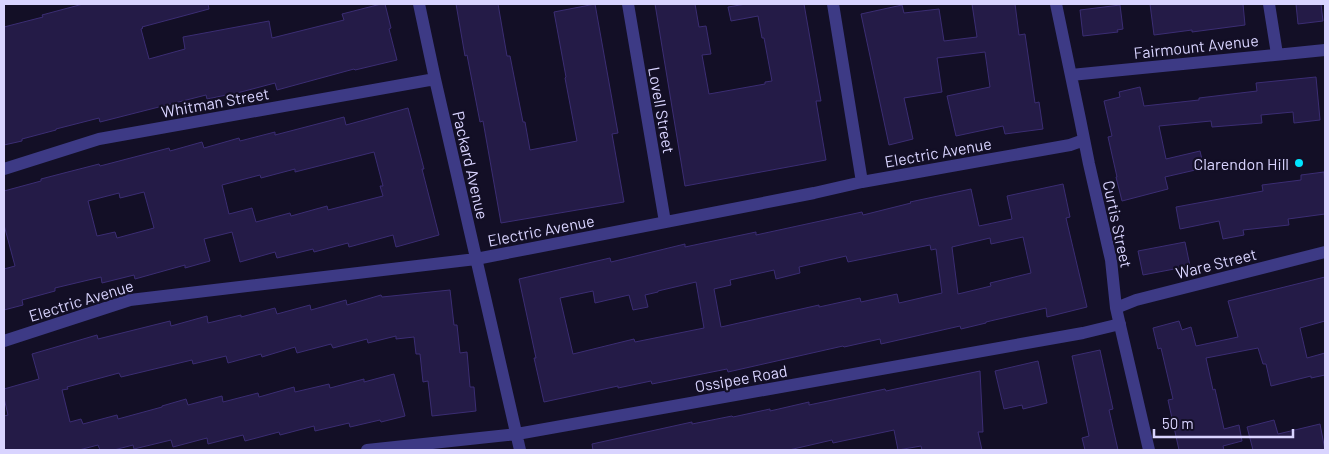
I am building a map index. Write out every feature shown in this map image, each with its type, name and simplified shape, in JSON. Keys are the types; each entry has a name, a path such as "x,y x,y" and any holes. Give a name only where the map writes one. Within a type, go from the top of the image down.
{"street":[{"name":"Packard Avenue","path":"420,4 435,79 520,450"},
{"name":"Lovell Street","path":"628,4 665,222"},
{"path":"833,4 862,182"},
{"name":"Curtis Street","path":"1056,4 1111,260 1116,308 1149,450"},
{"path":"1269,4 1277,54"},
{"name":"Fairmount Avenue","path":"1071,75 1325,50"},
{"name":"Whitman Street","path":"4,169 99,139 435,79"},
{"name":"Electric Avenue","path":"4,341 130,300 476,260 862,182 1070,145 1084,140"},
{"name":"Ware Street","path":"1116,308 1136,300 1325,252"},
{"name":"Ossipee Road","path":"367,450 517,434 1082,333 1120,324"}],"building":[{"path":"83,4 208,4 209,9 142,27 149,59 185,49 183,37 269,21 272,38 344,20 342,14 385,4 397,60 354,69 277,90 275,83 207,99 206,95 100,122 99,118 4,145 4,27"},
{"path":"456,4 498,4 507,56 510,56 530,150 577,141 554,12 595,4 618,133 612,134 624,202 501,223 483,121 480,122 467,55 465,56"},
{"path":"655,4 695,4 699,27 706,26 711,54 702,55 709,94 765,84 765,82 772,81 758,16 731,21 728,7 746,4 804,4 821,101 816,101 826,160 685,186"},
{"path":"972,4 1015,4 1019,35 1025,34 1035,103 1039,102 1043,129 1005,134 1003,126 956,136 947,96 990,87 985,52 937,58 942,92 904,98 913,139 889,145 861,14 902,5 904,13 939,9 944,41 977,37"},
{"path":"1150,4 1243,4 1245,25 1154,35"},
{"path":"1296,4 1321,4 1323,21 1298,24"},
{"path":"1120,5 1123,29 1117,30 1118,32 1083,36 1080,10"},
{"path":"1316,77 1320,120 1294,123 1293,112 1261,115 1262,123 1212,127 1211,121 1159,126 1166,159 1200,151 1204,168 1165,177 1168,189 1122,201 1108,137 1112,136 1104,101 1120,97 1119,92 1140,87 1144,106 1257,91 1256,83"},
{"path":"408,108 439,235 396,247 393,235 349,247 348,243 314,252 313,249 277,258 275,252 240,262 232,232 204,239 210,261 185,268 185,265 135,279 134,275 102,283 101,277 55,288 55,291 22,300 23,305 4,310 4,269 15,266 4,225 4,191 64,173 99,164 100,166 169,148 170,151 202,142 204,148 239,138 240,141 275,132 275,135 344,117 346,125","holes":["374,152 383,186 380,186 383,196 328,210 327,206 291,216 290,213 256,222 252,208 229,214 222,185 260,175 261,178 295,169 295,172","144,192 154,228 117,238 115,232 97,236 88,201 119,193 120,198"]},
{"path":"1324,172 1325,214 1288,219 1289,225 1243,230 1244,235 1223,239 1219,221 1180,229 1176,207 1263,191 1262,185 1301,180 1301,175"},
{"path":"1063,184 1070,217 1066,218 1087,307 1047,317 1046,308 961,329 960,326 881,344 880,339 728,372 727,369 652,384 651,381 618,388 618,386 544,402 519,279 610,258 611,262 685,244 685,247 756,232 756,235 862,212 863,215 910,202 971,189 979,226 1012,219 1007,196","holes":["1023,237 1031,273 990,283 991,286 958,294 952,247 990,238 991,244","930,245 931,250 936,249 942,293 899,303 897,294 861,302 860,298 819,307 819,305 721,327 714,289 731,285 730,280 774,270 776,279 800,273 799,267 846,256 848,262","696,282 704,328 635,342 634,339 573,354 560,298 593,291 595,303 629,295 633,310 648,307 645,295"]},
{"path":"1185,242 1190,266 1143,275 1138,251"},
{"path":"1325,277 1325,321 1300,328 1307,358 1325,353 1325,375 1311,378 1311,376 1271,386 1266,364 1263,364 1258,348 1206,358 1224,429 1239,425 1242,441 1223,446 1224,450 1179,450 1168,400 1173,399 1161,348 1158,349 1153,328 1179,321 1182,330 1191,327 1196,346 1238,337 1228,301"},
{"path":"450,290 454,325 457,325 460,353 467,352 470,387 474,387 476,411 432,416 428,381 423,382 420,354 416,354 414,337 396,339 396,336 368,343 367,339 333,348 331,344 297,353 295,347 262,357 261,354 228,363 226,356 193,364 192,360 121,377 119,373 62,390 70,422 81,419 83,424 117,415 118,419 186,399 188,405 222,396 223,402 258,393 259,397 294,387 295,392 329,384 330,388 364,379 364,382 394,374 405,416 350,427 349,423 315,431 314,426 280,435 279,432 245,441 243,435 208,444 207,438 173,447 171,440 134,449 133,445 114,450 100,450 98,445 79,450 4,450 4,416 8,415 4,389 39,379 32,354 97,335 98,339 170,321 171,326 207,316 208,323 275,308 277,314 310,305 311,310 346,300 347,305 381,295 382,297"},
{"path":"1100,350 1113,409 1109,410 1118,450 1085,450 1082,438 1089,436 1072,356"},
{"path":"1038,361 1047,403 1023,409 1022,405 1004,409 995,371"},
{"path":"980,371 983,432 978,432 982,450 922,450 921,446 898,450 894,430 833,443 832,440 789,450 593,450 592,444 692,422 692,424 770,409 770,411 809,402 809,405"},
{"path":"1274,420 1278,434 1320,424 1325,450 1253,450 1247,427"}],"place":[{"name":"Clarendon Hill","path":"1299,163"}]}
